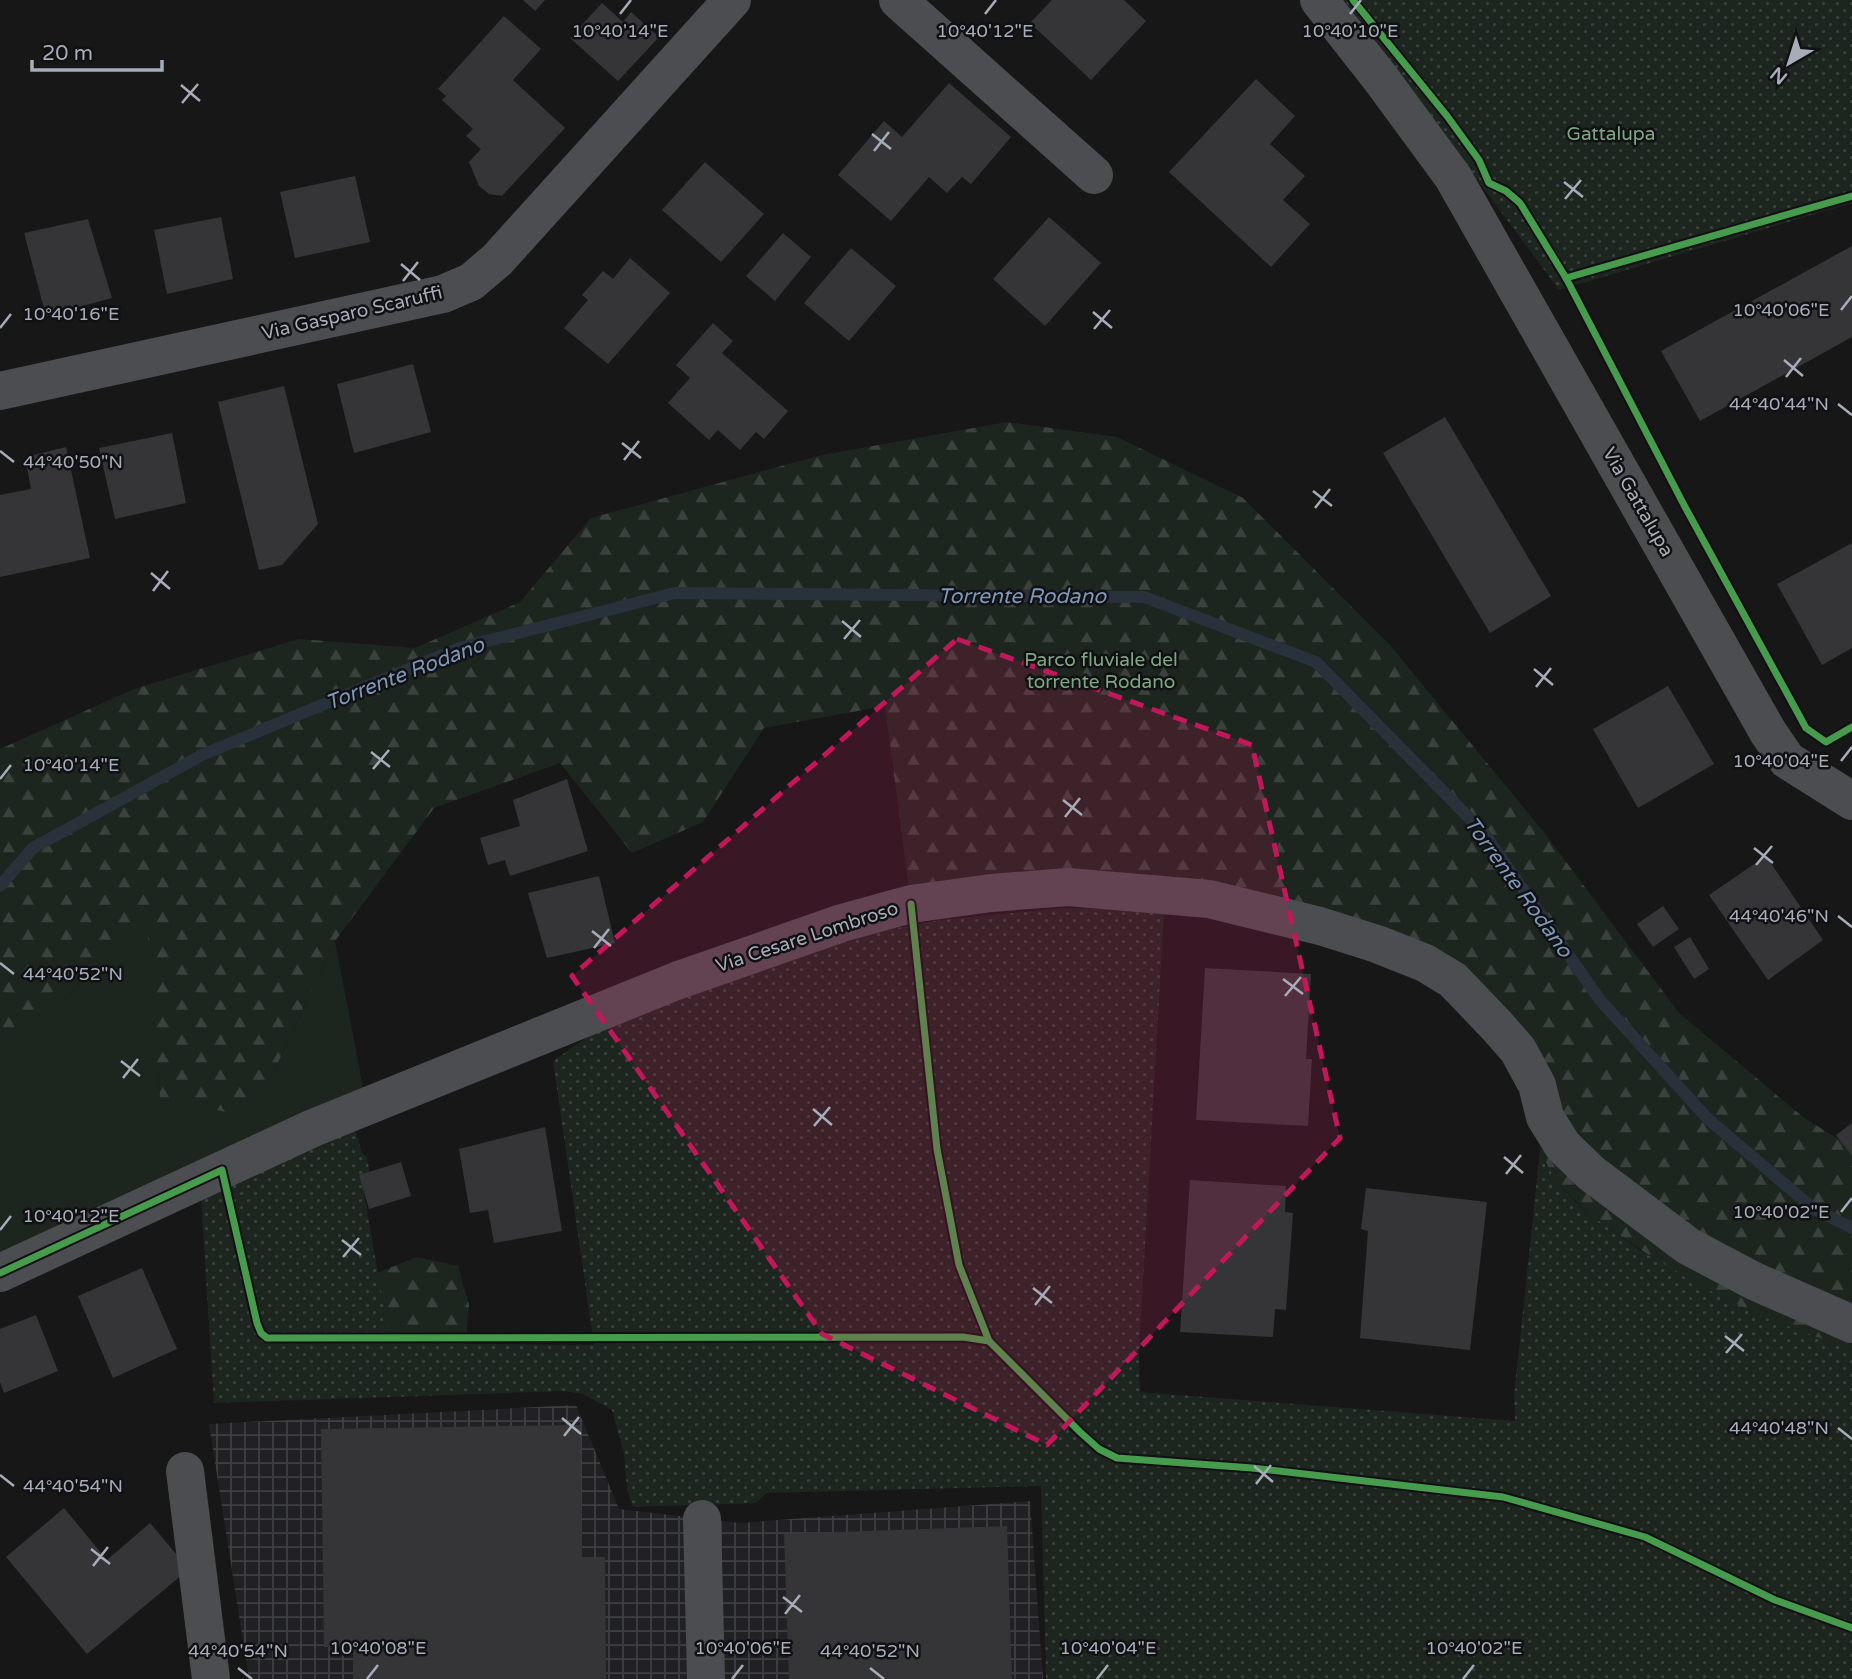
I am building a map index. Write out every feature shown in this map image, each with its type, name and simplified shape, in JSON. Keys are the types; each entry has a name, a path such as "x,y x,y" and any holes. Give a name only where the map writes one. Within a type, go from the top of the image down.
{"street":[{"path":"898,0 1094,175"},
{"name":"Via Gattalupa","path":"1319,0 1381,79 1452,177 1768,732 1787,760 1852,801"},
{"name":"Via Gasparo Scaruffi","path":"0,391 443,294 471,282 498,260 717,5"},
{"name":"Via Cesare Lombroso","path":"0,1273 313,1128 676,981 842,923 911,904 991,893 1068,887 1209,899 1320,926 1377,944 1424,963 1453,980 1518,1050 1537,1085 1545,1117 1563,1146 1591,1173 1688,1245 1754,1281 1852,1324"},
{"path":"185,1471 211,1679"},
{"path":"702,1519 706,1679"}],"highlighted area":[{"path":"957,639 1252,745 1340,1138 1047,1445 822,1334 572,976"}],"shaded area":[{"path":"576,1405 619,1509 740,1523 1030,1501 1043,1679 249,1679 209,1424"}],"green space":[{"name":"Gattalupa","path":"1344,0 1852,0 1852,203 1559,290"},
{"name":"Parco fluviale del torrente Rodano","path":"1007,422 1117,437 1243,498 1389,644 1543,831 1679,1013 1803,1117 1852,1148 1852,1350 1766,1318 1721,1297 1677,1274 1588,1214 1555,1180 1540,1151 1545,1117 1477,1003 1209,899 911,904 885,706 764,728 703,822 632,853 560,763 434,808 335,941 273,1073 230,1113 160,1097 147,925 0,1057 0,749 134,689 299,639 415,648 520,602 591,518 822,455"},
{"path":"1065,908 1164,910 1139,1353 1140,1392 1515,1421 1514,1396 1540,1151 1555,1180 1583,1210 1641,1251 1721,1297 1766,1318 1852,1350 1852,1679 1046,1679 1041,1486 766,1493 756,1503 633,1507 627,1490 624,1454 612,1410 583,1394 565,1391 214,1403 201,1198 355,1129 362,1153 367,1157 370,1176 361,1177 389,1336 393,1343 594,1345 553,1061 602,1027 806,954 881,931 941,920"},
{"path":"148,924 160,1097 273,1073 335,941 367,1108 0,1274 0,1057"},
{"path":"417,1257 458,1266 469,1305 462,1386 263,1392 327,1293"}],"building":[{"path":"523,0 545,0 535,11"},
{"path":"1052,0 1124,0 1146,21 1091,80 1030,23"},
{"path":"602,3 623,22 631,12 659,37 618,81 570,38"},
{"path":"504,16 541,49 513,80 565,128 502,196 489,194 479,186 469,162 481,149 466,136 473,129 442,100 446,96 438,89"},
{"path":"1256,79 1295,116 1270,144 1305,176 1283,200 1310,224 1271,267 1169,172"},
{"path":"949,83 1011,137 971,184 962,177 947,193 929,177 891,221 838,175 884,121 902,137"},
{"path":"705,162 764,214 721,262 662,210"},
{"path":"355,176 370,242 295,258 280,192"},
{"path":"221,217 233,279 167,294 154,230"},
{"path":"1049,217 1101,263 1045,326 993,279"},
{"path":"88,219 112,298 46,316 24,233"},
{"path":"783,233 811,257 775,301 746,276"},
{"path":"1852,246 1852,337 1700,421 1661,351"},
{"path":"851,248 896,286 849,341 804,303"},
{"path":"630,258 670,293 608,364 564,328 588,300 582,295 603,271 613,279"},
{"path":"713,323 733,341 722,353 788,411 764,439 756,432 740,450 718,430 709,440 668,403 690,378 676,365"},
{"path":"413,364 431,432 354,453 337,384"},
{"path":"284,386 318,524 282,565 259,570 218,402"},
{"path":"1445,417 1551,596 1490,633 1383,453"},
{"path":"172,433 186,503 115,519 99,448"},
{"path":"66,447 90,558 0,577 0,495 31,489 25,457"},
{"path":"1852,543 1852,648 1822,665 1777,584"},
{"path":"1668,686 1714,764 1638,808 1593,729"},
{"path":"567,779 588,851 510,876 505,860 488,865 480,838 520,826 513,800"},
{"path":"1766,856 1823,940 1768,980 1709,895"},
{"path":"599,876 615,943 547,958 528,893"},
{"path":"1663,906 1679,929 1653,947 1637,924"},
{"path":"1690,937 1709,969 1694,979 1674,947"},
{"path":"1205,968 1311,974 1306,1059 1312,1059 1308,1126 1196,1120"},
{"path":"1852,1123 1852,1156 1836,1135"},
{"path":"545,1127 562,1231 494,1243 488,1210 470,1213 459,1149"},
{"path":"401,1162 411,1196 369,1209 359,1175"},
{"path":"1190,1180 1286,1186 1285,1212 1293,1213 1286,1310 1275,1309 1273,1337 1180,1332"},
{"path":"1366,1188 1487,1202 1470,1350 1360,1338 1368,1231 1361,1229"},
{"path":"142,1268 177,1349 113,1378 78,1296"},
{"path":"36,1315 58,1371 4,1393 0,1382 0,1329"},
{"path":"580,1425 582,1557 605,1557 606,1679 353,1679 353,1647 324,1647 321,1429"},
{"path":"64,1508 107,1560 150,1523 189,1569 87,1654 6,1557"},
{"path":"1007,1526 1012,1679 789,1679 784,1534"}],"waterway":[{"name":"Torrente Rodano","path":"0,886 33,848 202,755 459,648 675,593 1144,597 1316,662 1483,832 1600,1000 1708,1119 1814,1209 1852,1228"}],"cycle path":[{"path":"1353,0 1447,116 1479,160 1489,183 1506,191 1520,203 1566,278"},
{"path":"1852,196 1566,278 1684,505 1806,728 1826,742 1852,727"},
{"path":"911,904 937,1149 959,1265 989,1341"},
{"path":"0,1273 222,1170 257,1323 261,1333 267,1338 963,1337 989,1341 1080,1432 1099,1449 1117,1458 1252,1468 1503,1497 1645,1537 1775,1600 1852,1628"}]}
